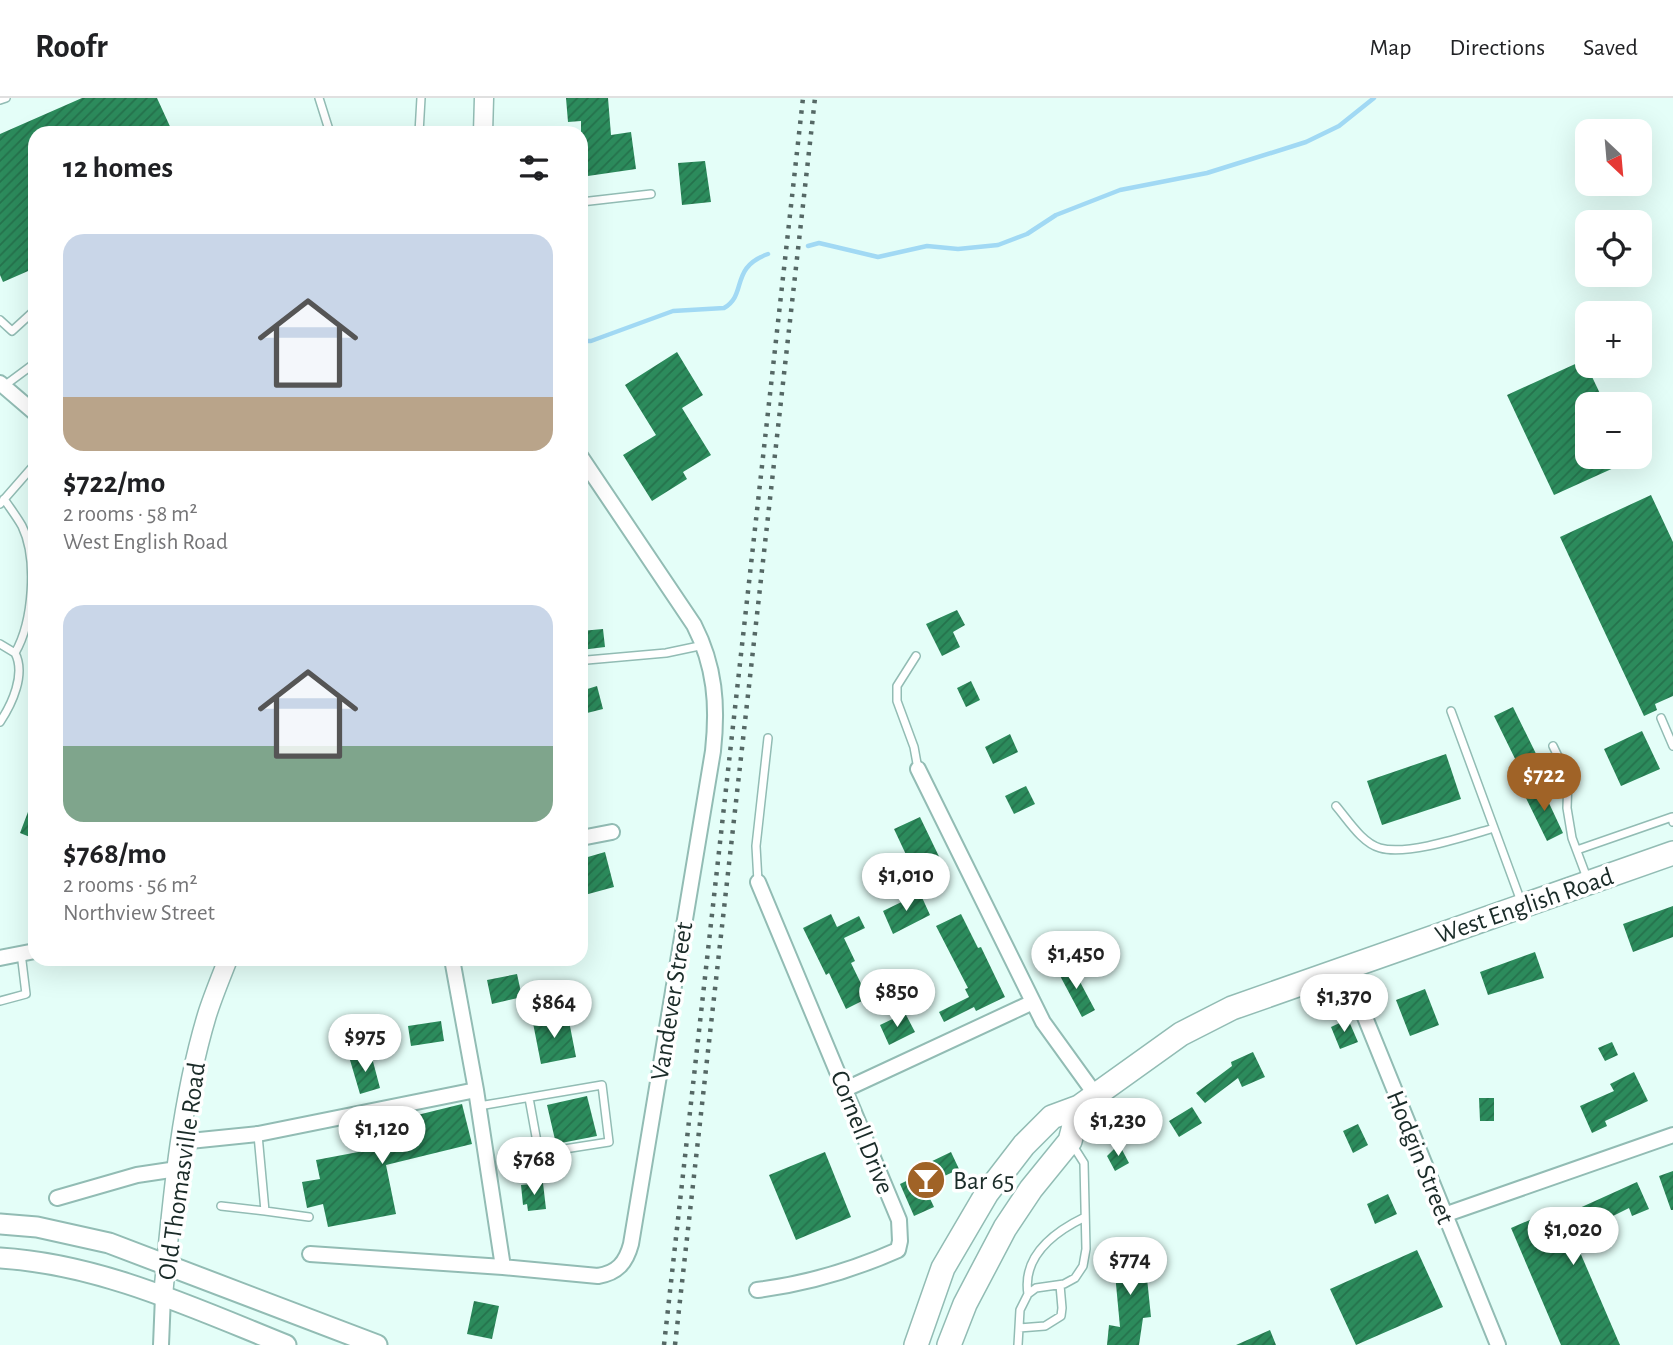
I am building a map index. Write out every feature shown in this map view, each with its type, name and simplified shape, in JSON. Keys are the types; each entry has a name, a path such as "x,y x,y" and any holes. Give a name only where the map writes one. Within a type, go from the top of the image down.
{"main road":[{"name":"West English Road","path":"916,1345 943,1268 987,1193 1024,1145 1052,1117 1087,1100 1181,1034 1232,1008 1673,853"},
{"path":"949,1345 964,1304 1005,1228 1031,1189 1070,1141 1087,1100"},
{"path":"0,1224 37,1227 109,1243 377,1345"},
{"path":"0,1258 84,1271 163,1296 286,1345"}],"street":[{"path":"483,126 484,98"},
{"path":"2,385 28,407"},
{"name":"Vandever Street","path":"310,1254 598,1276 612,1274 626,1260 636,1217 713,751 716,695 705,645 682,604 588,467"},
{"path":"918,769 1043,1022 1087,1100"},
{"path":"588,837 612,832"},
{"name":"Cornell Drive","path":"757,1290 781,1287 860,1266 898,1250 900,1241 899,1220 758,883"},
{"path":"0,958 28,952"},
{"name":"Old Thomasville Road","path":"161,1345 163,1296 180,1142 193,1070 208,1013 225,966"},
{"path":"453,966 476,1090 503,1267"},
{"name":"Hodgin Street","path":"1345,968 1498,1345"},
{"path":"846,1089 1033,1002"},
{"path":"180,1142 258,1134 476,1090"},
{"path":"1444,1215 1673,1135"},
{"path":"57,1198 137,1175 177,1169"}],"lane":[{"path":"0,100 6,98"},
{"path":"319,98 328,126"},
{"path":"419,126 421,98"},
{"path":"588,201 651,194"},
{"path":"0,320 12,331 28,316"},
{"path":"2,385 28,368"},
{"path":"28,472 2,501 22,528 28,549"},
{"path":"15,653 24,638 28,611"},
{"path":"0,644 15,653 20,663 11,703 0,722"},
{"path":"588,660 666,653 705,645"},
{"path":"916,656 897,686 897,701 914,747 918,769"},
{"path":"1451,711 1522,905"},
{"path":"1661,718 1673,746"},
{"path":"758,883 756,846 768,738"},
{"path":"1553,746 1568,777 1567,808 1588,882"},
{"path":"1336,806 1359,834 1379,848 1411,849 1494,828"},
{"path":"1577,850 1672,817 1673,822"},
{"path":"0,1001 26,994 28,952"},
{"path":"478,1106 601,1085 609,1142 539,1153 529,1098"},
{"path":"258,1134 265,1211"},
{"path":"1018,1345 1020,1310 1028,1294 1036,1288 1060,1285 1075,1278 1083,1266 1086,1249 1084,1163 1070,1141"},
{"path":"221,1206 309,1217"},
{"path":"1028,1294 1026,1278 1037,1256 1060,1230 1085,1217"},
{"path":"1019,1328 1045,1326 1060,1316 1060,1285"}],"building":[{"path":"82,98 157,98 170,126 28,126 28,271 3,282 0,275 0,134"},
{"path":"566,98 608,98 611,135 631,132 636,169 588,176 588,126 581,126 581,121 568,122"},
{"path":"705,161 711,202 682,205 678,163"},
{"path":"677,352 703,395 682,408 711,455 683,472 687,479 652,501 623,455 656,435 625,385"},
{"path":"1575,364 1575,378 1593,378 1599,392 1575,392 1575,469 1611,469 1554,495 1507,395"},
{"path":"1651,495 1673,542 1673,696 1655,704 1657,710 1644,716 1560,537"},
{"path":"957,610 965,625 953,632 960,647 942,656 926,624"},
{"path":"603,629 605,647 588,649 588,630"},
{"path":"971,681 980,700 966,707 957,688"},
{"path":"597,686 603,709 588,713 588,689"},
{"path":"1513,707 1543,768 1524,777 1494,716"},
{"path":"1642,731 1660,769 1621,786 1604,749"},
{"path":"1010,734 1018,752 993,764 985,747"},
{"path":"1446,754 1461,799 1382,825 1367,781"},
{"path":"1026,786 1035,804 1014,814 1005,796"},
{"path":"1541,786 1563,833 1547,841 1524,794"},
{"path":"28,812 28,836 20,833"},
{"path":"920,817 945,869 913,885 903,865 909,861 894,829"},
{"path":"605,852 614,887 588,894 588,857"},
{"path":"920,893 930,915 893,934 883,911"},
{"path":"1673,906 1673,937 1633,952 1623,924"},
{"path":"831,914 837,927 859,916 865,928 844,938 855,961 851,963 868,998 846,1009 803,928"},
{"path":"961,914 978,948 981,947 1005,997 976,1011 974,1007 944,1022 939,1012 969,997 965,989 968,988 936,926"},
{"path":"1535,952 1544,978 1488,995 1480,972"},
{"path":"1071,965 1095,1010 1082,1017 1058,972"},
{"path":"517,974 522,997 492,1004 487,980"},
{"path":"551,984 553,998 531,1001 529,987"},
{"path":"1425,989 1439,1025 1410,1036 1396,1000"},
{"path":"905,1013 915,1032 889,1045 880,1025"},
{"path":"568,1016 576,1057 541,1064 533,1023"},
{"path":"1348,1019 1358,1042 1340,1049 1331,1027"},
{"path":"441,1021 444,1041 411,1046 408,1026"},
{"path":"1612,1042 1618,1055 1605,1061 1598,1048"},
{"path":"1253,1052 1265,1077 1242,1087 1238,1078 1205,1103 1196,1093 1232,1066 1231,1062"},
{"path":"371,1054 380,1088 360,1094 350,1060"},
{"path":"1634,1072 1648,1101 1605,1121 1607,1126 1592,1133 1580,1106 1614,1091 1610,1084"},
{"path":"587,1096 597,1136 556,1144 547,1105"},
{"path":"1479,1098 1494,1098 1494,1121 1480,1121"},
{"path":"462,1104 472,1144 386,1165 396,1214 328,1227 323,1204 307,1208 302,1182 320,1179 316,1160 390,1146 385,1123"},
{"path":"1192,1107 1202,1123 1179,1137 1169,1121"},
{"path":"1358,1124 1368,1145 1353,1153 1343,1131"},
{"path":"1119,1144 1129,1163 1115,1171 1107,1156"},
{"path":"825,1152 851,1217 796,1240 769,1175"},
{"path":"951,1152 959,1169 924,1186 934,1207 914,1216 900,1184 927,1171 924,1165"},
{"path":"1673,1171 1673,1210 1671,1210 1659,1176"},
{"path":"1637,1182 1649,1209 1632,1216 1629,1208 1573,1236 1620,1345 1561,1345 1511,1228 1560,1207 1564,1215"},
{"path":"543,1183 546,1209 528,1211 527,1204 523,1205 521,1185"},
{"path":"1388,1194 1397,1214 1375,1224 1367,1204"},
{"path":"1144,1249 1151,1317 1143,1318 1139,1345 1107,1345 1109,1325 1120,1327 1113,1252"},
{"path":"1417,1250 1443,1307 1356,1345 1330,1289"},
{"path":"474,1301 499,1306 492,1339 467,1334"},
{"path":"1270,1330 1276,1345 1236,1345"}],"waterway":[{"path":"808,246 819,243 878,257 927,246 958,249 998,245 1027,234 1056,215 1120,190 1207,173 1306,142 1339,126 1374,98"},
{"path":"588,341 673,311 724,308 736,296 748,266 768,254"}],"railway":[{"path":"664,1345 803,98"},
{"path":"675,1345 815,98"}],"place":[{"name":"Bar 65","path":"926,1180"}]}
